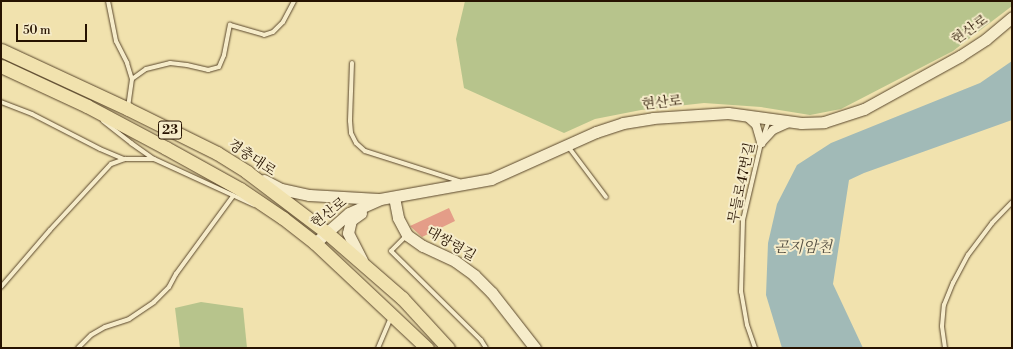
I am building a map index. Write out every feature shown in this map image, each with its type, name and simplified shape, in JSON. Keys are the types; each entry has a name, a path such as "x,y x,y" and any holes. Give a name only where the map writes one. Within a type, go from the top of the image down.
{"main road":[{"name":"경충대로","path":"1,50 128,109 217,153 247,172 326,232 402,298 448,348"},
{"name":"23","path":"1,66 87,106 240,189 283,218 315,243 427,348"}],"street":[{"name":"현산로","path":"315,243 349,213 380,199 491,179 596,132 623,122 695,114 728,114 792,122 824,122 864,109 960,56 986,38 1012,17"},
{"path":"746,116 756,125 761,143"},
{"path":"761,143 773,130 792,122"},
{"path":"247,172 281,188 309,195 380,199"},
{"name":"대쌍령길","path":"394,196 398,218 407,235 423,246 455,261 474,275 492,293 535,348"},
{"path":"363,264 348,233 351,220 380,199"}],"lane":[{"path":"108,1 116,41 127,63 132,79 128,109"},
{"path":"132,79 146,69 170,63 208,70 219,67 224,55 230,25 264,35 272,32 283,22 294,1"},
{"path":"352,63 350,122 351,133 356,143 365,151 469,184"},
{"path":"1,102 32,114 100,149 125,159"},
{"path":"87,106 131,143 154,159 283,218"},
{"name":"무들로47번길","path":"755,348 747,325 741,292 743,220 761,143 770,119"},
{"path":"567,145 606,197"},
{"path":"1,287 97,177 111,164 125,159 154,159"},
{"path":"78,348 91,335 105,327 129,319 154,302 169,288 176,274 233,196"},
{"path":"945,348 942,326 944,305 953,283 968,255 992,223 1012,202"},
{"path":"407,235 391,251 481,340 486,348"},
{"path":"378,348 392,316"}],"path":[{"path":"934,1 940,1"}],"green space":[{"path":"465,1 1012,1 1012,6 953,51 841,109 810,115 761,107 704,103 641,110 595,119 564,133 464,88 456,39"},
{"path":"201,302 243,308 247,348 180,348 175,308"}],"water":[{"name":"곤지암천","path":"1012,61 1012,120 864,173 849,180 833,284 863,348 782,348 766,295 768,243 777,204 797,165 831,143 980,83"}],"building":[{"path":"449,208 455,221 422,237 410,226"}]}
